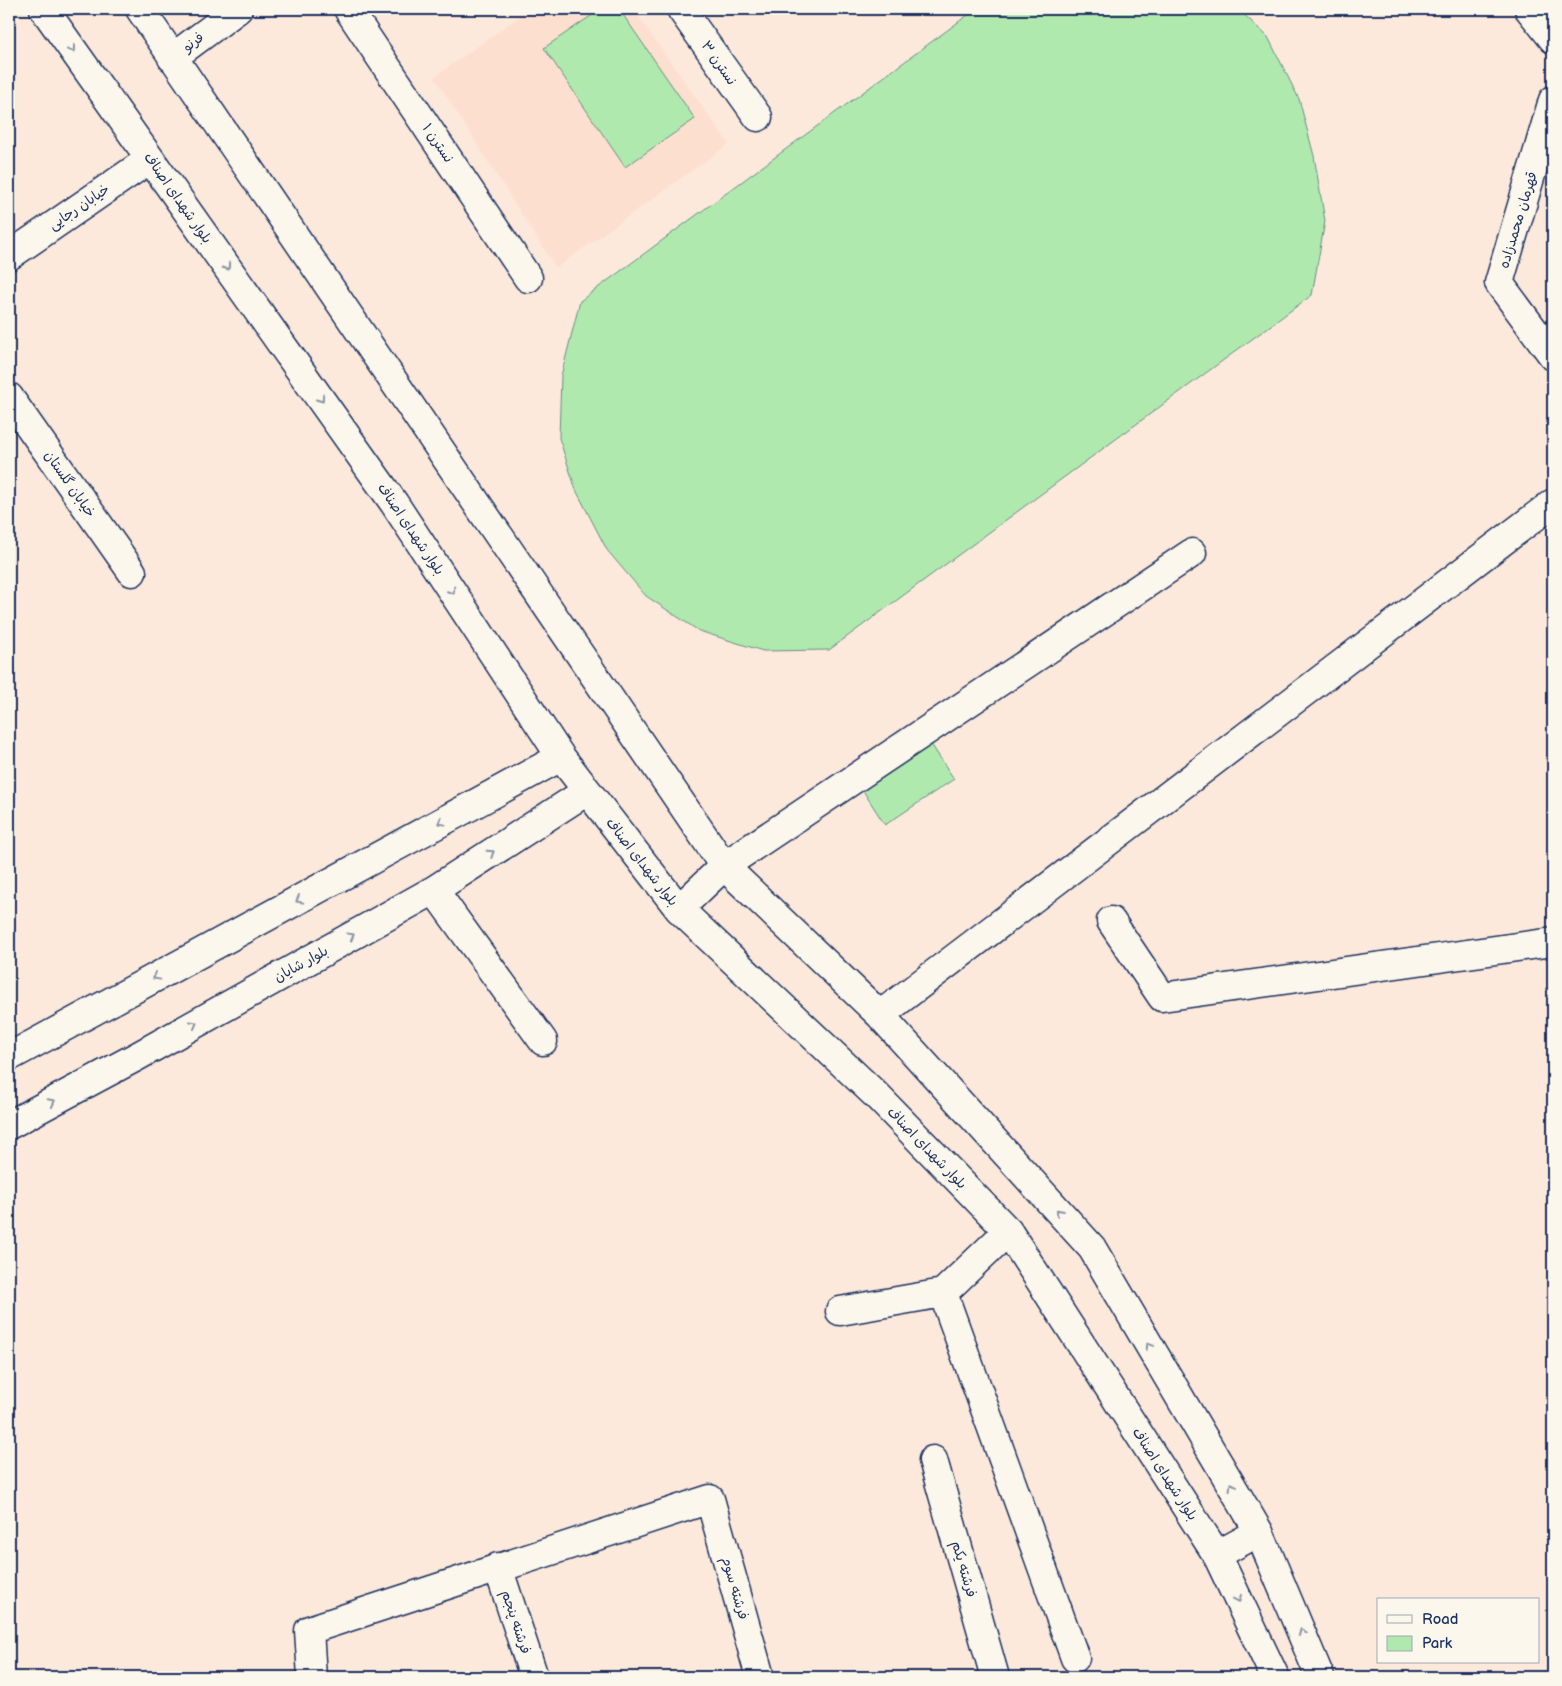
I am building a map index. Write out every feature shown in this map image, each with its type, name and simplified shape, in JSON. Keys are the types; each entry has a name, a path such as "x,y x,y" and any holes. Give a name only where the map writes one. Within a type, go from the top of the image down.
{"street":[{"name":"بلوار شهدای اصناف","path":"44,9 394,502 561,757 679,909 876,1095 1008,1231 1217,1555 1276,1677"},
{"path":"140,9 724,866 880,1015 1092,1248 1259,1532 1320,1677"},
{"name":"فرنو","path":"172,58 238,9"},
{"name":"نسترن ۱","path":"348,9 528,278"},
{"name":"نسترن ۳","path":"681,9 758,118"},
{"path":"1529,9 1553,39"},
{"name":"قهرمان محمدزاده","path":"1553,100 1499,283 1553,356"},
{"name":"خیابان رجایی","path":"9,256 150,159"},
{"name":"خیابان گلستان","path":"9,397 132,572"},
{"path":"880,1015 1553,503"},
{"path":"679,909 724,866 1192,553"},
{"path":"10,1055 561,757"},
{"path":"524,777 543,796 548,816"},
{"name":"بلوار شایان","path":"9,1125 138,1056 434,890 587,791"},
{"path":"434,890 543,1041"},
{"path":"1111,921 1162,997 1553,942"},
{"path":"840,1311 943,1293 1008,1231"},
{"path":"943,1293 1075,1658"},
{"name":"فرشته یکم","path":"933,1460 995,1677"},
{"name":"فرشته سوم","path":"498,1567 710,1499 760,1677"},
{"path":"1217,1555 1259,1532"},
{"path":"312,1677 309,1630 498,1567"},
{"name":"فرشته پنجم","path":"498,1567 534,1677"}],"shaded area":[{"path":"530,9 633,9 729,144 556,268 434,77"}],"green space":[{"path":"601,9 619,9 695,119 625,167 544,48"},
{"path":"976,9 1238,9 1268,37 1299,99 1314,156 1325,221 1312,295 829,650 763,651 699,631 646,596 607,550 576,490 559,438 561,376 580,301"},
{"path":"931,744 954,779 885,825 862,789"}]}
